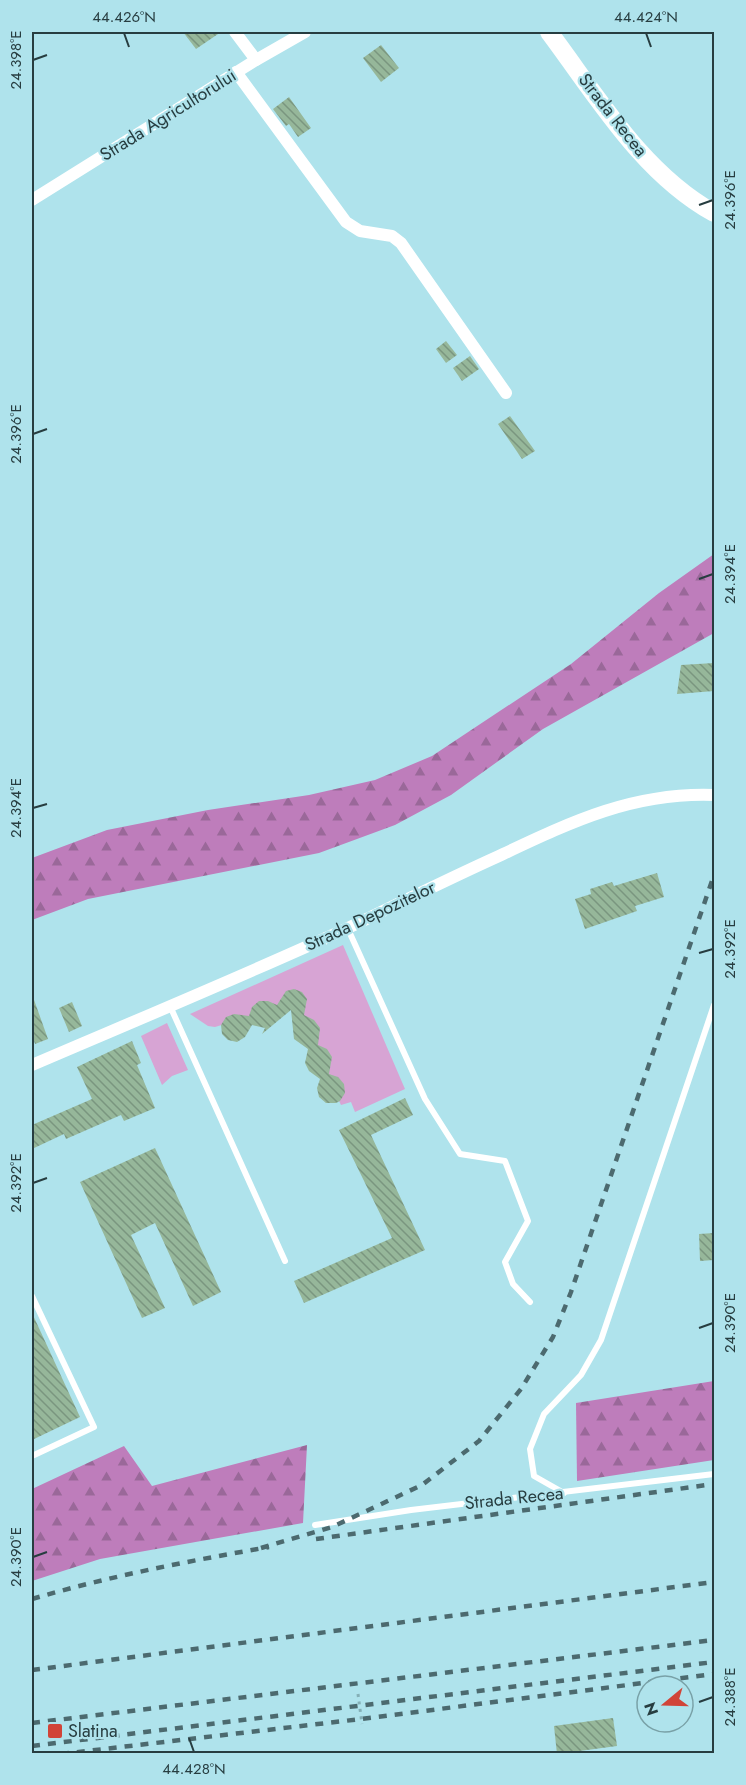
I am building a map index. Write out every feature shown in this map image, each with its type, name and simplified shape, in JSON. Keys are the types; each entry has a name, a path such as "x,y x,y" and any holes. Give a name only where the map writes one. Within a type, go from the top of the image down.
{"main road":[{"name":"Strada Recea","path":"549,32 638,150 674,184 714,213"}],"street":[{"path":"235,32 256,60"},
{"name":"Strada Agricultorului","path":"32,200 236,72 305,32"},
{"path":"236,72 346,222 360,231 392,236 401,243 506,393"},
{"name":"Strada Depozitelor","path":"32,1065 348,928 547,833 616,806 669,795 714,795"}],"lane":[{"path":"348,928 425,1099 460,1154 505,1161 528,1221 505,1262 513,1284 530,1302"},
{"path":"564,1493 534,1476 531,1449 544,1414 581,1375 601,1340 714,1005"},
{"path":"170,1006 285,1261"},
{"path":"32,1296 94,1427 32,1456"},
{"name":"Strada Recea","path":"315,1525 411,1510 714,1474"}],"path":[{"path":"358,1694 362,1724"}],"shaded area":[{"path":"343,945 405,1089 355,1112 351,1102 341,1105 293,1004 215,1027 208,1026 190,1014"},
{"path":"167,1023 188,1070 172,1076 162,1085 141,1036"}],"green space":[{"path":"714,554 714,633 543,729 451,795 395,825 319,853 88,899 32,920 32,858 107,830 208,810 309,795 375,780 432,756 571,664 659,593"},
{"path":"714,1381 714,1460 577,1481 576,1403"},
{"path":"307,1445 303,1523 100,1559 32,1581 32,1489 124,1446 152,1486"}],"building":[{"path":"183,32 221,32 196,49"},
{"path":"381,45 399,68 381,82 363,58"},
{"path":"289,97 311,128 298,137 289,124 286,126 273,109"},
{"path":"446,341 457,355 446,363 436,349"},
{"path":"470,356 479,369 462,381 453,368"},
{"path":"510,416 535,451 522,459 498,424"},
{"path":"714,663 714,691 677,694 681,665"},
{"path":"657,873 664,897 635,906 637,911 585,929 575,899 591,894 590,889 612,882 614,886"},
{"path":"294,989 302,992 307,999 304,1015 314,1020 320,1028 318,1045 327,1049 332,1057 329,1074 338,1077 344,1084 345,1093 336,1103 326,1103 319,1097 317,1088 320,1079 309,1071 305,1063 308,1049 294,1039 291,1010 262,1034 265,1028 252,1025 245,1037 237,1042 228,1040 222,1034 221,1025 226,1017 234,1014 249,1016 252,1007 259,1001 268,1001 277,1005 286,991"},
{"path":"33,997 48,1039 35,1044 32,1035"},
{"path":"72,1002 82,1026 69,1032 59,1008"},
{"path":"132,1041 141,1063 137,1065 155,1108 124,1121 121,1115 66,1139 64,1134 32,1149 32,1125 92,1099 77,1067"},
{"path":"405,1098 413,1115 371,1135 425,1250 304,1303 294,1281 392,1238 339,1130"},
{"path":"155,1148 221,1292 193,1306 155,1223 131,1235 165,1308 142,1318 80,1182"},
{"path":"714,1233 714,1260 700,1261 699,1234"},
{"path":"32,1313 80,1417 32,1440"},
{"path":"613,1718 617,1746 557,1754 554,1726"}],"railway":[{"path":"261,1548 332,1527 422,1485 479,1441 521,1389 553,1337 571,1292 714,875"},
{"path":"316,1539 714,1484"},
{"path":"32,1599 150,1570 269,1547"},
{"path":"32,1670 714,1582"},
{"path":"32,1723 714,1640"},
{"path":"32,1746 714,1662"},
{"path":"61,1754 714,1674"}],"place":[{"name":"Slatina","path":"55,1731"}]}
